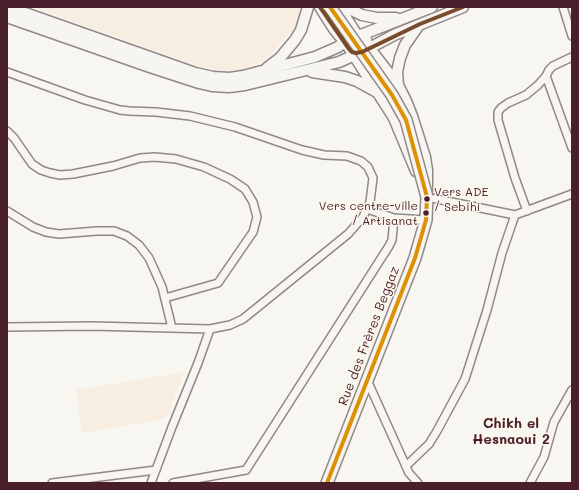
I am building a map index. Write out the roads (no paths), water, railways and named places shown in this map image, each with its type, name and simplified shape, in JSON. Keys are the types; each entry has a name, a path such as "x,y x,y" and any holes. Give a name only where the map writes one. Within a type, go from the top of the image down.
{"main road":[{"path":"8,7 195,73 213,77 230,78 260,72 357,45 420,24 463,7"},
{"path":"260,72 280,58 292,45 301,30 308,7"},
{"path":"320,7 334,29 357,45 398,85"},
{"name":"Rue des Frères Beggaz","path":"326,483 415,258 426,220 427,197 406,120 392,95 330,7"},
{"path":"339,7 379,93 394,118 427,197"},
{"path":"345,7 362,15 376,18 406,16 432,7"},
{"path":"7,16 199,83 212,86 229,87 245,85 339,62 357,45 406,16"},
{"path":"420,24 404,45 397,72 398,85 412,116 425,157 427,170 427,197"},
{"path":"296,72 321,72 345,77 363,84 379,93"}],"street":[{"path":"563,7 572,36"},
{"path":"527,211 515,178 498,120 498,112 508,103 526,95 538,85 553,66 572,57"},
{"path":"7,72 85,100 120,110 171,113 190,116 234,127 302,150 324,155 347,156 354,158 361,161 368,167 373,178 370,202 367,209 363,217 348,234 243,319 230,325 210,329 92,326 7,327"},
{"path":"546,76 572,148"},
{"path":"7,131 14,138 32,164 41,170 50,173 60,175 73,174 113,166 140,158 155,157 176,159 210,170 230,179 245,190 253,202 257,217 253,232 218,283 165,298"},
{"path":"427,197 515,215 572,194"},
{"path":"367,209 394,218 426,220"},
{"path":"7,211 33,227 46,232 59,234 114,231 127,236 139,245 149,258 162,287 172,328"},
{"path":"406,466 429,444 465,379 483,323 502,253 515,215"},
{"path":"173,483 246,470 389,246 392,240 394,218"},
{"path":"151,483 210,329"},
{"path":"367,380 414,481"},
{"path":"530,483 544,457 554,422 572,390"},
{"path":"52,483 156,470"}],"place":[{"name":"Vers ADE / Sebihi","path":"427,199"},
{"name":"Vers centre-ville / Artisanat","path":"426,213"}],"district":[{"name":"Chikh el Hesnaoui 2","path":"511,432"}]}
